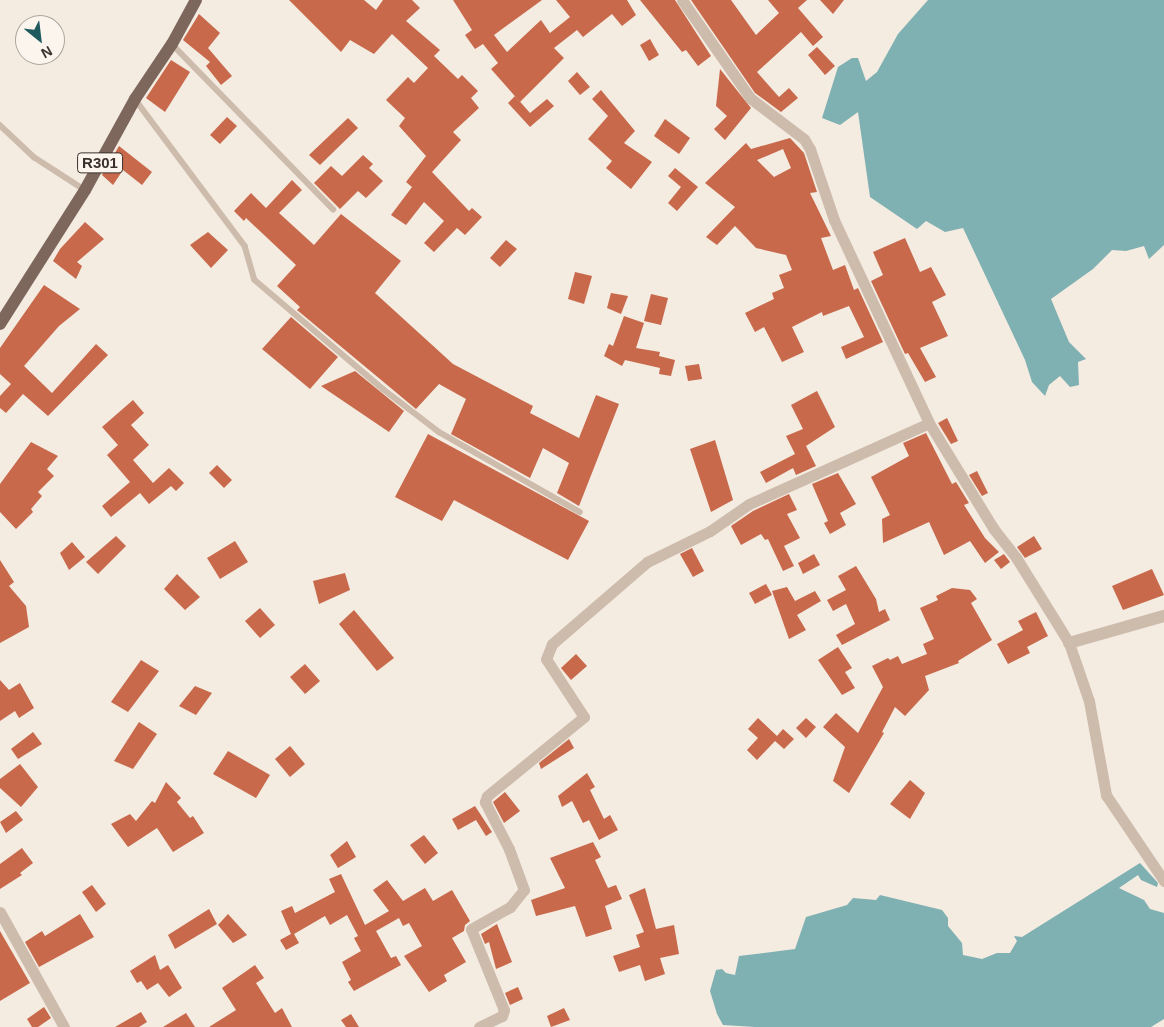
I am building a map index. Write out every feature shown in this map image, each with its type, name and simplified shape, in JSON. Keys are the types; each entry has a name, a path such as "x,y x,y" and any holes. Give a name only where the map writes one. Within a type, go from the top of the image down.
{"main road":[{"name":"R301","path":"0,324 85,190 135,99 172,44 196,0"}],"street":[{"path":"682,0 750,98 804,139 834,220 929,423 992,528 1027,574 1068,643 1089,702 1106,795 1164,881"},
{"path":"479,1027 502,1016 504,1010 471,929 510,907 524,890 509,849 484,802 487,796 584,717 546,659 552,644 647,562 710,531 750,504 929,423"},
{"path":"1068,643 1164,616"},
{"path":"0,912 64,1027"}],"lane":[{"path":"172,44 333,209"},
{"path":"135,99 245,246 255,280 383,389 439,432 580,512"},
{"path":"0,124 34,157 85,190"}],"water":[{"path":"928,0 1164,0 1164,245 1149,259 1144,246 1126,251 1112,250 1093,269 1051,299 1069,342 1086,359 1078,362 1079,385 1070,387 1060,376 1049,385 1045,396 1032,382 1025,360 963,228 945,232 926,221 917,229 870,197 858,112 840,125 822,118 838,67 852,58 858,58 866,81 877,72 898,34"},
{"path":"1140,863 1158,883 1157,887 1141,880 1138,875 1119,888 1144,900 1150,909 1164,913 1164,1019 1151,1027 755,1027 723,1025 717,1014 710,991 716,970 722,969 726,973 735,975 739,956 795,949 806,917 847,905 853,898 876,900 880,895 942,910 948,918 948,926 962,943 963,955 982,959 997,953 1010,953 1017,941 1014,936 1022,937"}],"building":[{"path":"289,0 364,0 376,10 383,0 412,0 420,8 406,21 440,50 434,56 458,79 462,75 478,91 471,98 479,108 453,132 461,140 432,172 469,211 472,208 482,217 465,235 457,228 434,252 424,243 444,221 424,202 406,225 391,215 412,187 406,182 426,156 399,126 405,118 386,100 408,77 414,83 428,68 392,34 374,54 350,40 341,52"},
{"path":"453,0 542,0 494,35 507,52 541,20 550,33 570,17 556,0 627,0 636,15 622,26 612,14 583,37 577,30 554,48 564,58 520,102 491,69 498,63 483,44 475,49 465,35 472,30"},
{"path":"640,0 675,0 711,56 698,66 686,50 682,52"},
{"path":"691,0 731,0 756,35 779,13 768,0 807,0 798,8 823,37 813,46 801,32 757,72 779,97 789,88 798,98 781,112 755,93"},
{"path":"820,0 844,0 833,14"},
{"path":"199,14 220,33 208,48 232,76 221,85 206,66 210,62 183,40"},
{"path":"650,39 659,55 649,61 640,45"},
{"path":"817,47 835,66 825,75 808,55"},
{"path":"171,60 190,72 165,112 146,98"},
{"path":"720,69 751,108 725,140 714,129 727,116 716,106"},
{"path":"577,72 590,87 580,95 568,81"},
{"path":"601,90 635,131 624,143 652,162 631,189 606,168 612,161 588,139 608,116 592,99"},
{"path":"515,96 530,113 547,99 554,106 530,127 508,103"},
{"path":"227,117 237,126 220,144 210,135"},
{"path":"348,118 358,128 320,165 309,155"},
{"path":"665,119 690,138 679,154 654,136"},
{"path":"790,138 804,153 817,192 810,193 831,236 821,238 833,270 845,265 854,290 858,288 883,342 846,359 841,347 864,337 849,306 823,316 822,312 792,327 804,352 782,362 764,327 755,332 745,313 774,299 772,293 784,288 779,275 792,270 786,255 756,248 735,226 717,245 706,237 735,207 705,183 746,143 751,149","holes":["783,149 791,168 774,177 757,160"]},
{"path":"119,146 152,172 142,185 123,170 113,185 102,175"},
{"path":"363,155 373,164 369,168 383,181 366,198 358,191 340,209 314,183 331,166 342,176"},
{"path":"675,168 698,187 677,211 668,203 681,187 668,176"},
{"path":"292,180 302,190 279,213 314,245 341,214 401,261 375,293 453,364 533,406 530,413 579,438 596,395 619,404 579,506 557,493 569,463 543,448 530,478 451,434 466,399 439,384 416,409 297,310 300,307 277,286 296,265 246,218 244,221 234,211 251,193 266,208"},
{"path":"85,222 104,239 77,262 82,266 76,279 53,261 60,249"},
{"path":"208,232 228,250 211,268 190,245"},
{"path":"905,238 920,272 931,267 946,295 932,302 948,336 920,348 936,377 925,382 908,353 905,354 871,281 883,275 873,252"},
{"path":"506,240 517,249 500,267 490,258"},
{"path":"575,272 592,276 584,304 568,299"},
{"path":"44,285 80,309 59,326 24,366 52,393 96,344 108,355 48,416 23,394 6,413 0,408 0,396 11,384 0,374 0,348"},
{"path":"611,293 628,296 621,314 607,308"},
{"path":"651,294 668,298 661,325 644,321"},
{"path":"624,316 644,323 636,348 660,352 659,356 675,360 671,376 659,374 660,368 625,360 622,366 604,356 609,344 613,346"},
{"path":"291,317 338,357 310,389 262,349"},
{"path":"699,364 702,379 688,381 685,366"},
{"path":"355,371 404,411 389,432 321,386"},
{"path":"817,391 835,427 806,446 816,466 796,475 793,468 766,483 760,472 795,454 786,436 803,429 791,405"},
{"path":"133,400 144,413 131,425 149,445 133,460 153,483 169,468 184,483 176,491 171,486 149,504 140,493 111,517 102,506 130,482 107,455 118,445 102,427"},
{"path":"947,418 958,441 951,444 938,423"},
{"path":"926,433 952,484 956,482 969,503 964,505 985,538 999,552 985,563 970,541 944,555 929,522 883,543 882,519 890,515 871,477 909,456 903,443"},
{"path":"428,434 589,521 568,560 454,500 442,521 395,497"},
{"path":"715,440 733,500 711,512 690,449"},
{"path":"31,442 58,456 47,469 54,476 38,492 42,496 31,509 33,512 16,529 0,512 0,484"},
{"path":"217,465 232,480 224,488 209,473"},
{"path":"977,471 988,493 982,496 969,475"},
{"path":"838,473 856,504 840,513 846,525 830,534 824,523 828,521 812,484"},
{"path":"789,494 797,510 787,514 800,538 784,546 794,566 783,571 768,539 765,540 761,534 741,545 731,526 753,511"},
{"path":"116,536 126,546 98,574 86,562"},
{"path":"1034,536 1042,549 1025,558 1017,547"},
{"path":"235,541 248,562 220,579 207,558"},
{"path":"72,542 85,557 69,570 60,553"},
{"path":"692,548 704,571 693,577 680,554"},
{"path":"814,554 820,565 803,574 798,563"},
{"path":"1004,554 1010,562 1001,569 994,560"},
{"path":"0,560 14,582 9,586 26,606 29,627 0,643"},
{"path":"856,566 876,599 879,612 885,609 890,620 842,645 836,635 855,624 846,604 833,611 827,600 846,590 838,576"},
{"path":"1152,569 1164,595 1123,610 1112,586"},
{"path":"345,573 350,590 319,604 313,581"},
{"path":"177,574 200,597 185,610 164,589"},
{"path":"766,584 772,595 755,604 749,593"},
{"path":"787,587 795,601 815,591 821,601 797,615 806,630 789,639 772,591"},
{"path":"952,588 970,590 977,599 971,603 992,640 958,661 959,663 925,676 929,690 905,716 895,707 882,732 884,733 849,793 833,781 845,747 823,727 836,713 858,733 883,687 872,666 888,658 890,660 898,656 902,664 927,654 923,644 934,639 920,608 938,600 936,596"},
{"path":"260,608 275,625 260,638 245,621"},
{"path":"354,610 394,658 377,671 339,624"},
{"path":"1036,612 1048,636 1027,647 1030,653 1008,664 997,644 1023,630 1018,621"},
{"path":"838,647 852,668 845,672 855,688 842,695 818,660"},
{"path":"576,654 587,666 571,680 561,668"},
{"path":"141,660 159,671 128,712 111,702"},
{"path":"305,664 320,681 305,694 290,677"},
{"path":"0,680 9,690 20,683 34,708 19,718 15,711 0,721"},
{"path":"195,686 212,693 196,715 179,706"},
{"path":"758,718 777,736 783,729 794,739 784,749 775,741 757,760 747,750 758,738 748,729"},
{"path":"806,718 816,727 806,738 796,728"},
{"path":"139,722 157,734 133,769 114,761"},
{"path":"33,732 42,744 18,759 11,749"},
{"path":"569,739 574,748 541,769 539,763"},
{"path":"290,746 305,764 290,777 275,759"},
{"path":"228,751 270,775 256,798 213,774"},
{"path":"20,764 38,787 21,807 0,788 0,779"},
{"path":"587,773 595,787 590,790 604,819 610,815 618,830 599,840 589,820 583,823 572,801 562,807 558,796"},
{"path":"910,780 925,793 910,819 890,804"},
{"path":"166,782 181,798 177,802 190,818 193,816 204,833 173,852 157,828 128,847 111,824 130,814 136,821 152,801 155,803"},
{"path":"505,792 520,811 504,823 493,802"},
{"path":"475,806 492,832 486,836 476,820 458,830 452,819"},
{"path":"16,811 23,820 6,833 0,822"},
{"path":"424,835 438,853 425,864 410,845"},
{"path":"347,841 356,857 338,868 330,855"},
{"path":"593,842 601,857 595,860 608,888 616,885 622,899 605,906 612,929 586,937 575,906 536,916 531,900 565,888 550,858"},
{"path":"22,848 33,863 20,873 22,875 0,889 0,864"},
{"path":"341,874 365,925 389,911 373,890 387,880 403,901 425,888 433,901 452,890 470,921 465,925 464,931 452,938 466,962 444,975 447,981 429,992 404,956 422,946 409,923 403,926 399,918 376,931 391,958 396,956 401,965 354,991 348,982 351,980 342,962 361,951 354,938 358,936 347,915 330,925 325,916 294,934 299,943 286,950 280,940 291,934 281,911 292,906 295,913 335,892 329,879"},
{"path":"92,885 106,904 96,912 82,892"},
{"path":"645,888 656,929 674,925 679,954 660,958 665,974 645,981 640,965 619,972 613,956 640,947 636,935 644,932 629,895"},
{"path":"209,909 217,924 175,949 168,935"},
{"path":"80,914 94,937 39,967 25,942 42,931 45,936"},
{"path":"228,914 247,935 233,943 218,925"},
{"path":"497,924 512,962 496,969 489,942 485,944 481,934"},
{"path":"0,931 30,983 0,1001"},
{"path":"155,955 160,970 168,965 182,988 169,997 158,983 147,990 141,981 137,983 130,971"},
{"path":"255,965 264,978 256,983 275,1013 282,1008 292,1027 209,1027 236,1010 222,988"},
{"path":"518,987 523,999 510,1005 505,993"},
{"path":"44,1007 51,1018 38,1027 32,1027 27,1019"},
{"path":"564,1008 570,1020 551,1027 547,1016"},
{"path":"141,1012 147,1022 139,1027 115,1027"},
{"path":"186,1013 195,1027 163,1027"},
{"path":"351,1014 359,1027 346,1027 341,1020"}]}
